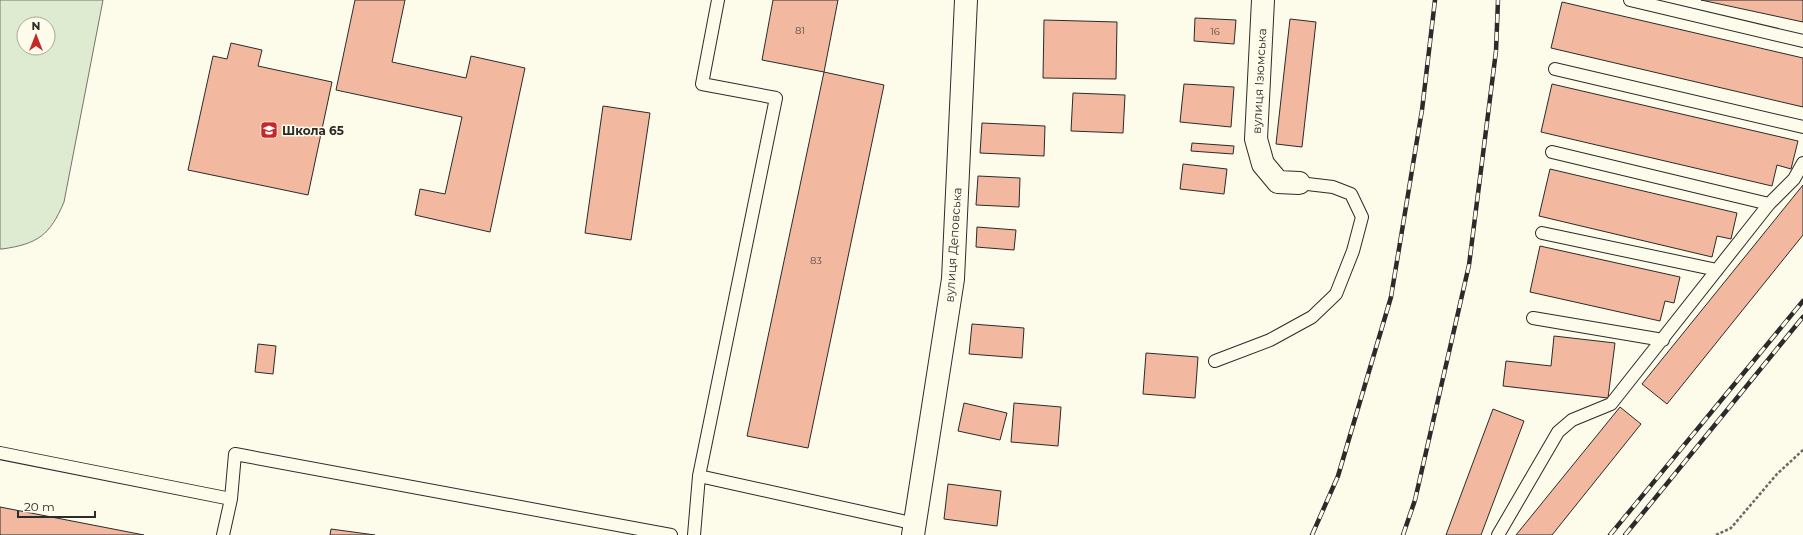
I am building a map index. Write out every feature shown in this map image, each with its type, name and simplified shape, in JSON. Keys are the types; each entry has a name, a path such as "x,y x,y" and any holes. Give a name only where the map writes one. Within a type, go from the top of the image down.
{"street":[{"name":"вулиця Деповська","path":"915,529 953,279 966,0"},
{"name":"вулиця Ізюмська","path":"1263,0 1256,139 1263,164 1278,182 1299,183"}],"lane":[{"path":"694,535 699,476 776,98 702,84 718,0"},
{"path":"1630,0 1803,41"},
{"path":"1555,68 1803,127"},
{"path":"1552,152 1769,204"},
{"path":"1498,535 1558,432 1572,420 1612,404 1769,204 1794,179 1803,163"},
{"path":"1215,361 1270,340 1300,324 1312,317 1336,294 1353,251 1362,217 1351,194 1333,187 1299,183"},
{"path":"1542,233 1717,270"},
{"path":"1533,318 1663,340"},
{"path":"0,453 231,499"},
{"path":"223,535 231,499 235,454 671,535"},
{"path":"699,476 915,529"}],"path":[{"path":"1716,535 1731,528 1777,474 1803,450"}],"green space":[{"path":"0,0 103,0 64,202 48,230 34,241 14,247 0,249"}],"building":[{"path":"355,0 405,0 392,62 466,78 471,56 525,68 490,232 415,215 420,189 445,194 462,117 336,90"},
{"path":"773,0 838,0 824,72 762,60"},
{"path":"1701,0 1803,0 1803,22"},
{"path":"1562,2 1803,58 1803,107 1551,48"},
{"path":"1195,18 1236,20 1234,44 1194,41"},
{"path":"1290,19 1316,22 1302,147 1276,144"},
{"path":"1044,20 1117,22 1116,79 1043,78"},
{"path":"231,43 262,50 258,66 332,82 308,195 188,170 213,56 227,59"},
{"path":"824,72 884,85 808,448 747,436"},
{"path":"1184,84 1234,87 1231,127 1180,122"},
{"path":"1552,84 1798,141 1791,169 1777,165 1772,186 1541,132"},
{"path":"1073,93 1125,95 1123,133 1071,131"},
{"path":"603,106 650,113 631,240 585,233"},
{"path":"982,123 1045,126 1044,156 980,153"},
{"path":"1192,143 1234,146 1233,154 1191,151"},
{"path":"1183,164 1227,169 1224,194 1180,189"},
{"path":"1550,169 1737,213 1731,239 1717,236 1712,257 1539,216"},
{"path":"978,176 1020,178 1019,207 976,205"},
{"path":"1803,185 1803,235 1667,404 1642,384"},
{"path":"977,227 1016,230 1014,250 976,247"},
{"path":"1540,246 1680,277 1674,303 1665,301 1660,321 1530,292"},
{"path":"972,324 1024,328 1022,358 969,354"},
{"path":"1554,336 1615,343 1608,398 1503,386 1506,361 1551,366"},
{"path":"258,344 276,346 273,374 255,372"},
{"path":"1146,353 1198,357 1195,398 1143,394"},
{"path":"964,403 1007,413 1000,440 958,431"},
{"path":"1014,403 1061,407 1058,446 1011,442"},
{"path":"1620,407 1641,424 1552,535 1516,535"},
{"path":"1493,409 1524,421 1481,535 1446,535"},
{"path":"948,484 1001,491 997,526 944,519"},
{"path":"0,507 144,535 0,535"},
{"path":"331,529 375,535 330,535"}],"railway":[{"path":"1312,535 1338,476 1391,297 1422,110 1435,0"},
{"path":"1403,535 1415,500 1469,265 1496,51 1498,0"},
{"path":"1610,535 1803,301"},
{"path":"1625,535 1803,317"}],"place":[{"name":"Школа 65","path":"269,130"}]}
